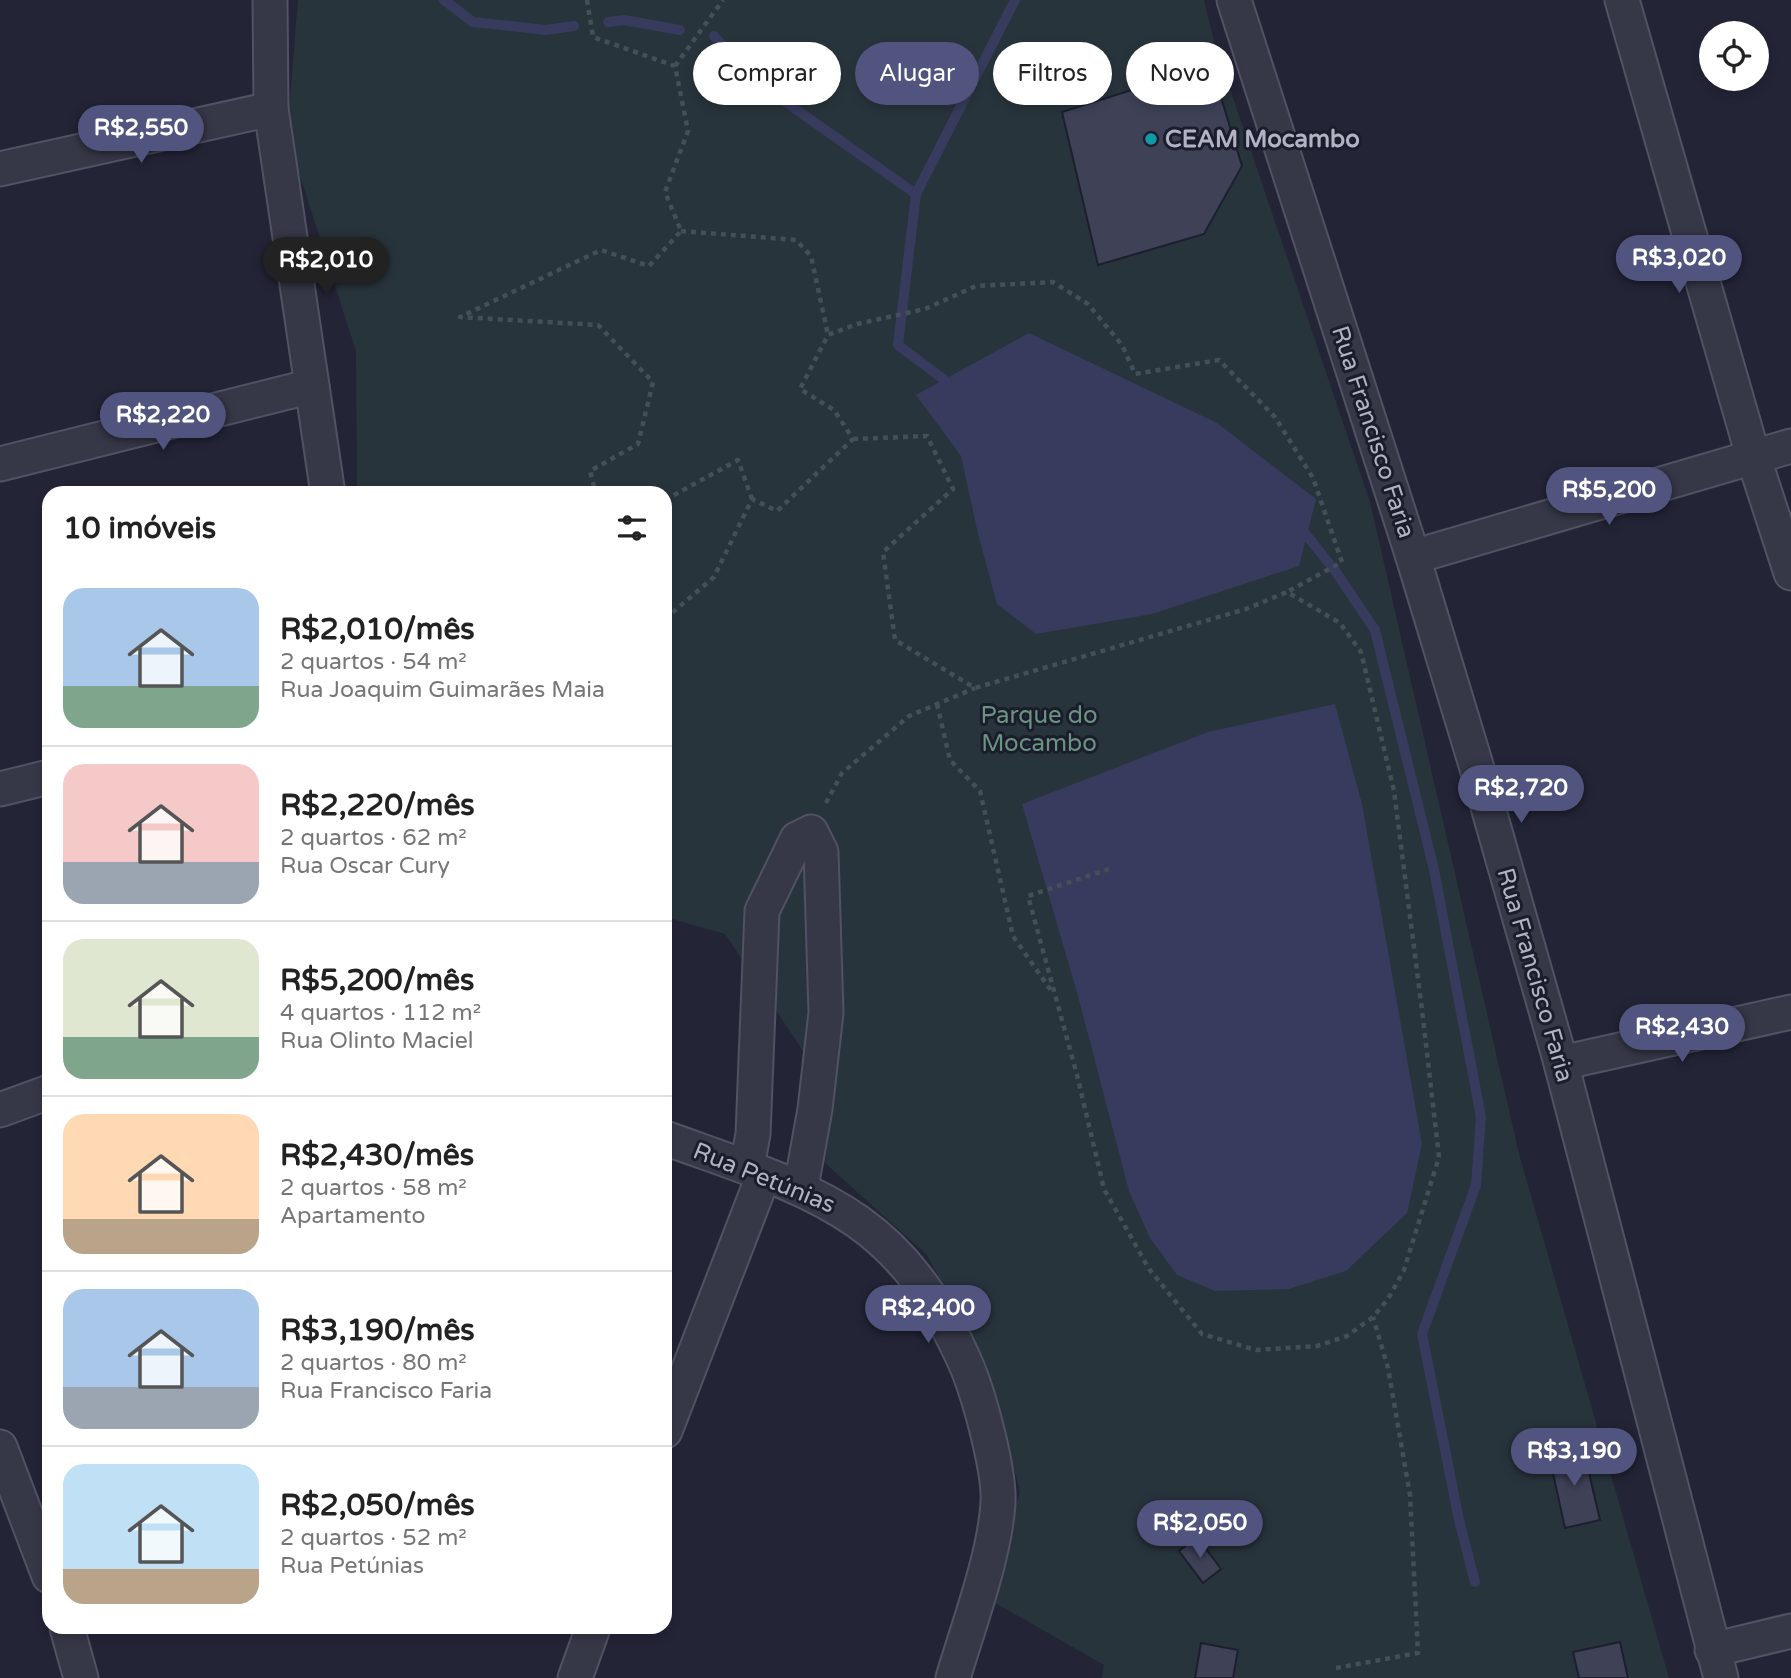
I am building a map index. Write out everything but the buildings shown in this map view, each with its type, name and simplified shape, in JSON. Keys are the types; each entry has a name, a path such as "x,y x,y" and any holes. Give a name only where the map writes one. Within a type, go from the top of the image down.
{"street":[{"path":"270,0 271,109 327,486"},
{"name":"Rua Francisco Faria","path":"1234,0 1413,557 1561,1063 1717,1664"},
{"path":"1622,0 1753,456 1791,573"},
{"path":"0,169 271,109"},
{"path":"0,464 312,386"},
{"path":"1413,557 1791,446"},
{"path":"0,789 42,779"},
{"path":"672,1411 755,1171 753,1133 762,911 797,839 811,832 821,852 826,1013 815,1109 801,1187"},
{"path":"1561,1063 1791,1012"},
{"path":"0,1110 42,1095"},
{"name":"Rua Petúnias","path":"672,1141 801,1187 844,1210 883,1239 919,1279 951,1331 978,1393 998,1502 990,1549 953,1678"},
{"path":"0,1447 42,1558"},
{"path":"1717,1664 1791,1631"},
{"path":"69,1634 81,1678"},
{"path":"575,1678 591,1634"}],"path":[{"path":"587,0 593,37 675,66"},
{"path":"681,231 665,192 688,131 675,66 723,0"},
{"path":"681,231 796,240 811,256 828,335 800,389 834,410 853,439"},
{"path":"594,486 590,471 638,444 653,383 598,325 460,317 601,250 649,266 681,231"},
{"path":"811,832 842,773 909,716 975,688 1255,606 1342,562 1314,478 1275,417 1219,360 1135,374 1122,345 1088,304 1053,282 976,286 925,309 857,324 828,335"},
{"path":"672,496 738,460 752,499 777,511 853,439 927,436 953,489 883,552 895,640 975,688"},
{"path":"672,613 714,578 752,499"},
{"path":"1109,869 1028,896 1104,1189 1149,1269 1202,1334 1256,1350 1317,1346 1347,1336 1373,1317 1388,1299 1404,1270 1439,1157 1394,792 1361,652 1339,623 1287,592"},
{"path":"937,704 950,760 980,790 1013,936 1056,997"},
{"path":"1336,1668 1418,1653 1410,1495 1388,1368 1373,1317"}],"green space":[{"name":"Parque do Mocambo","path":"298,0 1204,0 1214,42 1126,42 1126,105 1234,105 1234,101 1370,502 1519,1154 1669,1678 1102,1678 1104,1665 990,1600 1020,1491 986,1363 927,1255 823,1161 819,1075 725,934 672,919 672,486 357,486 356,351 287,135"}],"water":[{"path":"1029,333 1217,423 1316,499 1299,566 1152,614 1036,634 997,604 961,456 916,395"},
{"path":"1335,704 1362,804 1422,1144 1407,1213 1346,1271 1289,1289 1215,1291 1177,1275 1150,1238 1129,1191 1078,996 1022,804 1208,732"}],"waterway":[{"path":"444,0 473,22 546,30 574,26"},
{"path":"954,387 898,345 916,194 1015,0"},
{"path":"608,22 624,20 680,30"},
{"path":"714,36 750,77 916,194"},
{"path":"1300,527 1336,572 1375,630 1434,870 1481,1117 1476,1185 1422,1334 1459,1520 1475,1582"}],"place":[{"name":"CEAM Mocambo","path":"1151,139"}]}
